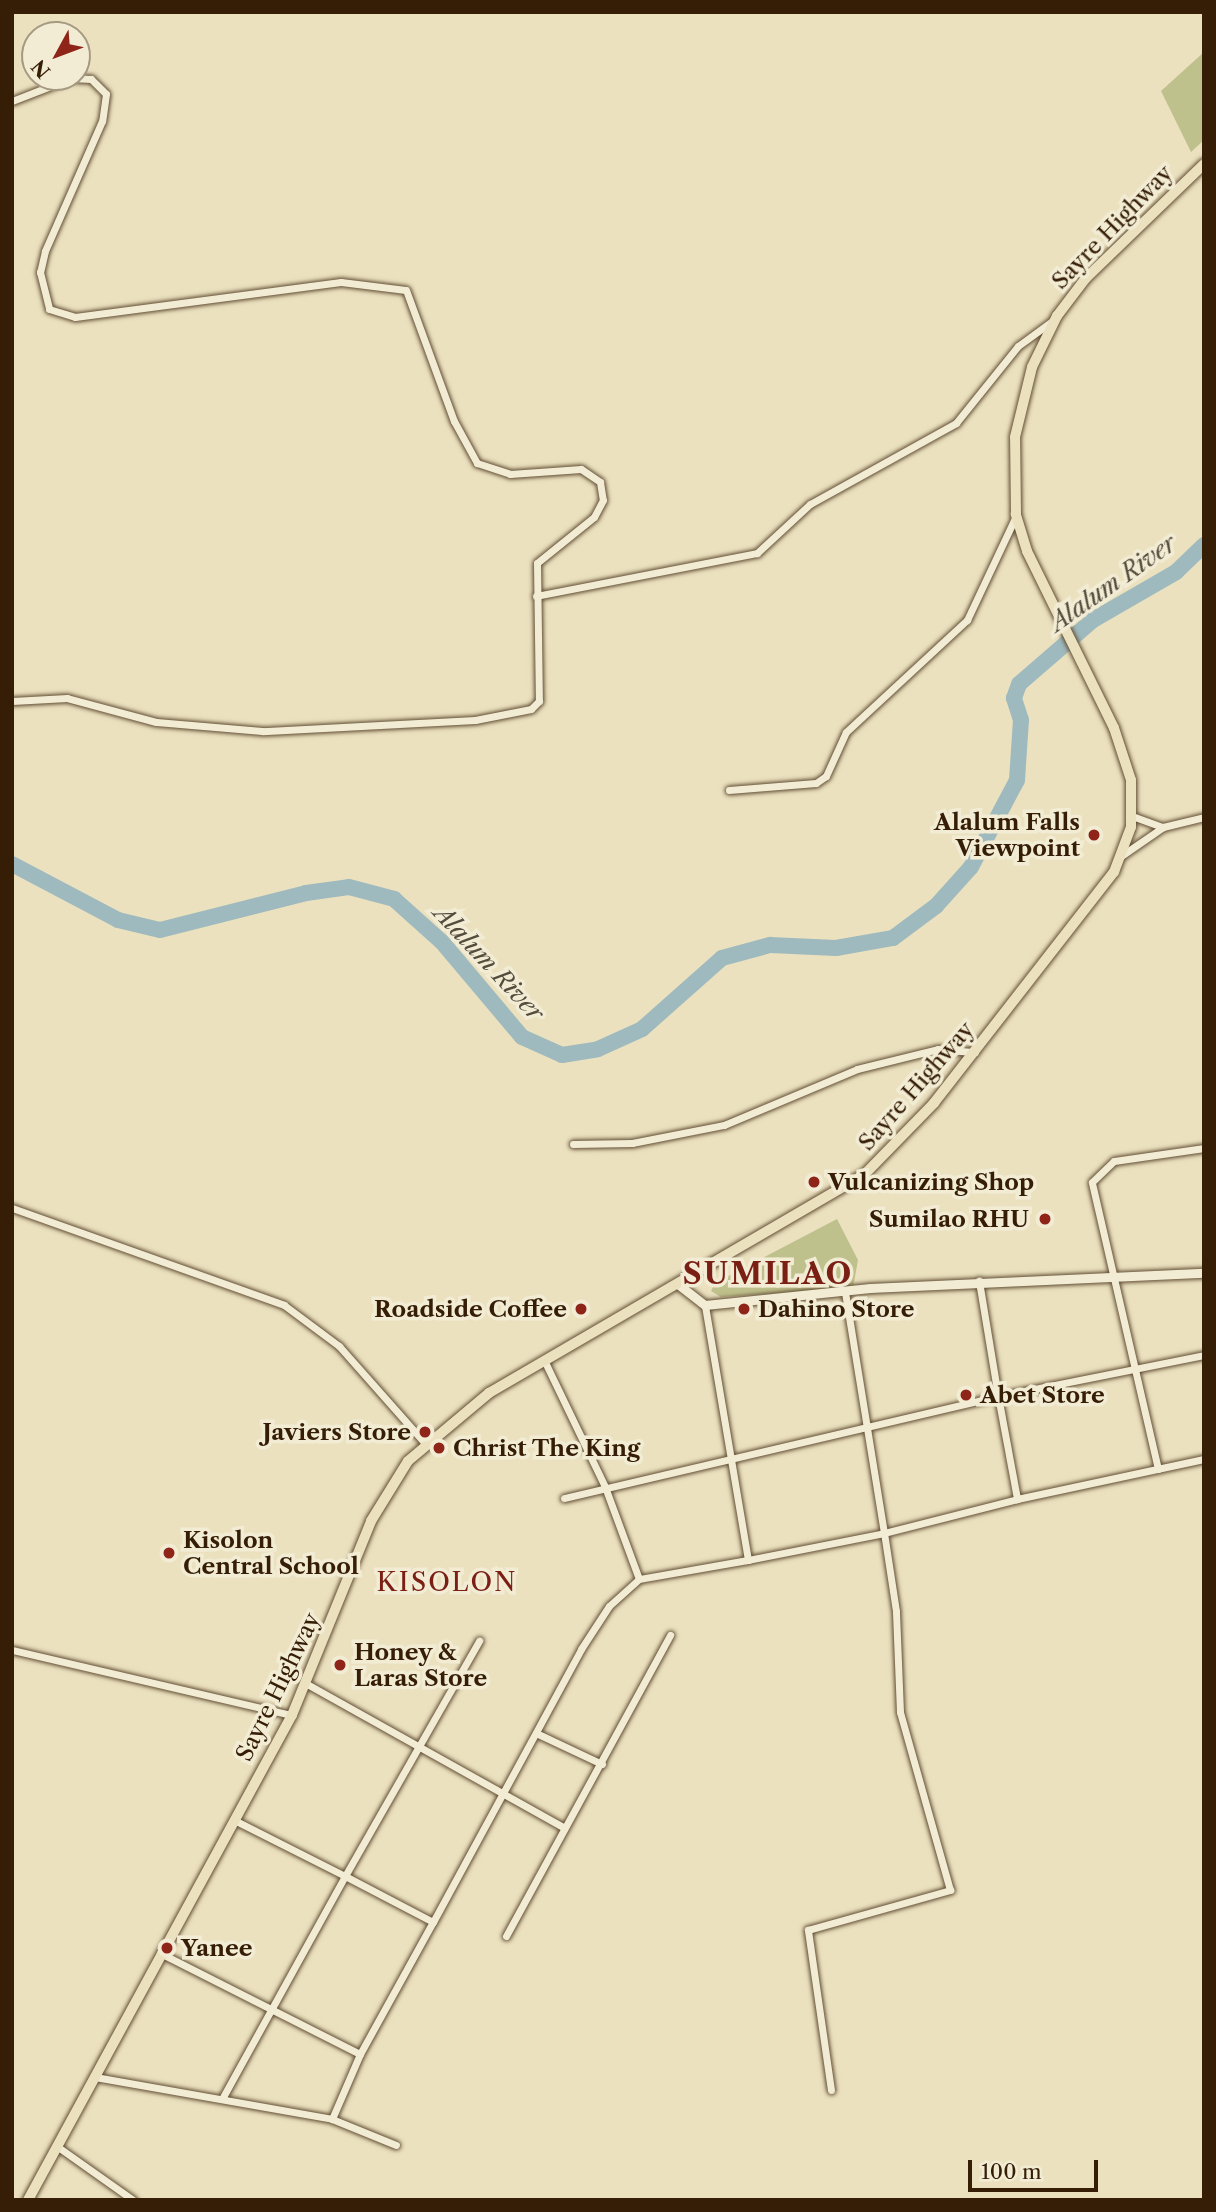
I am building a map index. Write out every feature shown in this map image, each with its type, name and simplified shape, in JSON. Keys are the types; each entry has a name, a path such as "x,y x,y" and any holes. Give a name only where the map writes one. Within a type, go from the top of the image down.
{"highway":[{"name":"Sayre Highway","path":"28,2200 160,1953 292,1715 307,1684 371,1521 425,1442 462,1410 544,1360 865,1174 975,1052 1103,890 1121,856 1132,816 1123,751 1055,614 1017,514 1018,414 1055,319 1086,278 1204,164"}],"street":[{"path":"12,100 71,78 91,79 106,94 102,121 40,272 42,294 58,316 341,282 407,290 454,421 477,463 510,474 581,469 600,482 603,500 594,517 537,563 539,701 531,709 475,720 262,731 156,722 67,698 12,701"},
{"path":"536,596 757,553 810,504 956,423 1018,346 1055,319"},
{"path":"729,790 816,783 826,776 846,732 967,620 1017,514"},
{"path":"1132,816 1163,827"},
{"path":"1121,856 1163,827 1204,817"},
{"path":"573,1144 632,1143 724,1125 895,1058 938,1049 975,1052"},
{"path":"1158,1469 1132,1372 1094,1175 1114,1161 1204,1148"},
{"path":"12,1208 284,1305 339,1346 425,1442"},
{"path":"705,1306 979,1281 1204,1273"},
{"path":"979,1281 1017,1499"},
{"path":"679,1284 705,1306 728,1455 748,1560"},
{"path":"831,2090 808,1930 950,1890 900,1712 896,1611 884,1533 862,1426 845,1293"},
{"path":"564,1498 728,1455 998,1396 1132,1372 1204,1355"},
{"path":"544,1360 605,1486 639,1579"},
{"path":"332,2119 360,2054 599,1620 639,1579 884,1533 1017,1499 1204,1459"},
{"path":"506,1936 670,1635"},
{"path":"223,2097 416,1741 480,1641"},
{"path":"12,1650 292,1715"},
{"path":"307,1684 416,1741 565,1828"},
{"path":"536,1733 602,1764"},
{"path":"234,1821 433,1922"},
{"path":"160,1953 360,2054"},
{"path":"96,2077 223,2097 332,2119 396,2145"},
{"path":"58,2147 133,2200"}],"green space":[{"path":"1204,52 1204,140 1191,152 1161,91"},
{"path":"837,1219 858,1260 853,1288 721,1297 711,1291 715,1283"}],"waterway":[{"name":"Alalum River","path":"12,864 118,920 160,930 306,893 349,887 394,899 442,942 522,1037 562,1055 598,1049 642,1029 722,958 770,945 836,948 893,938 936,906 971,867 1017,780 1021,720 1014,698 1019,684 1093,620 1176,572 1204,545"}],"place":[{"name":"Alalum Falls Viewpoint","path":"1094,835"},
{"name":"Vulcanizing Shop","path":"814,1182"},
{"name":"Sumilao RHU","path":"1045,1219"},
{"name":"Roadside Coffee","path":"581,1309"},
{"name":"Dahino Store","path":"744,1309"},
{"name":"Abet Store","path":"966,1395"},
{"name":"Javiers Store","path":"425,1432"},
{"name":"Christ The King","path":"439,1448"},
{"name":"Kisolon Central School","path":"169,1553"},
{"name":"Honey & Laras Store","path":"340,1665"},
{"name":"Yanee","path":"167,1948"}],"district":[{"name":"SUMILAO","path":"768,1274"},
{"name":"KISOLON","path":"447,1583"}]}
